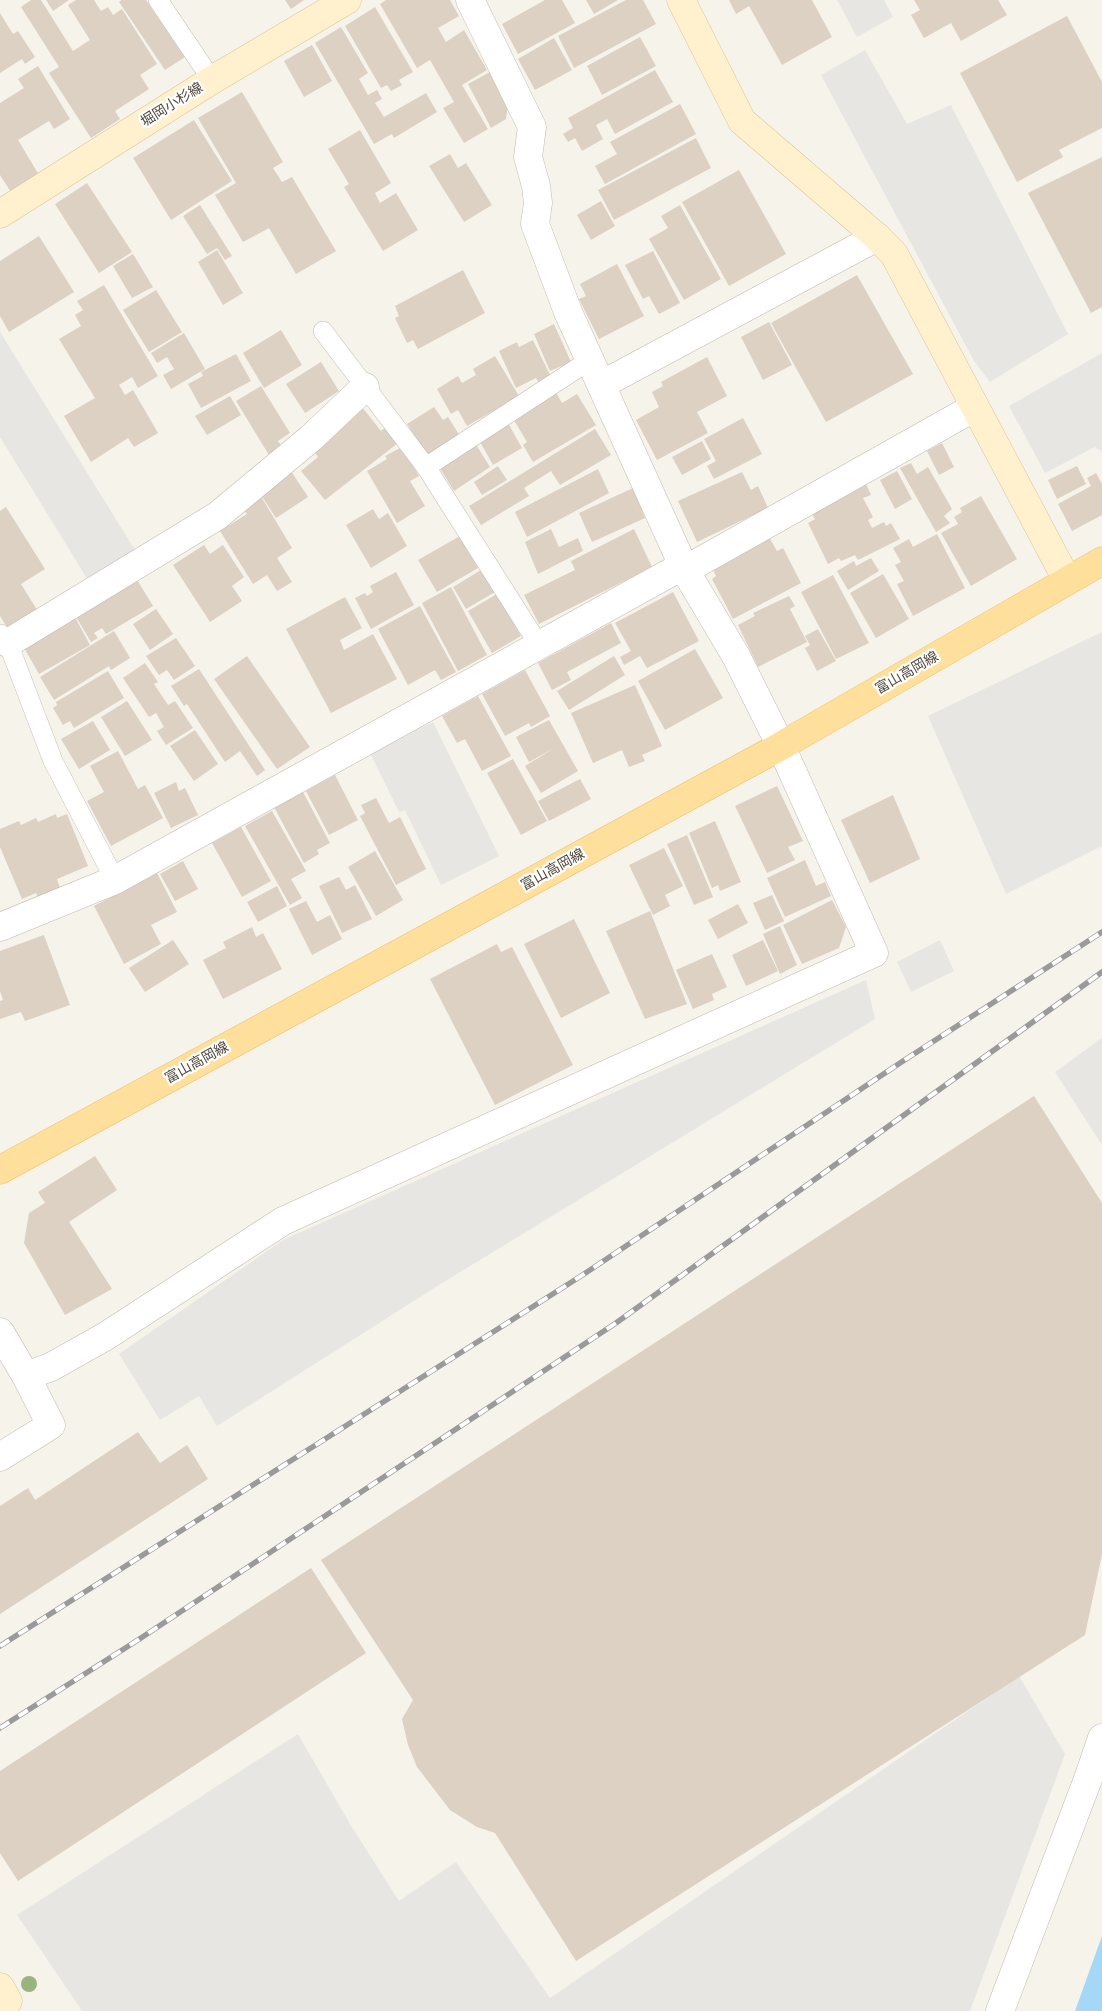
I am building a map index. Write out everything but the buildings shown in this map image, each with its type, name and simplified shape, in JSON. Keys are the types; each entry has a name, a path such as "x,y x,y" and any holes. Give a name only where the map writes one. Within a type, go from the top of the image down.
{"main road":[{"name":"富山高岡線","path":"0,1170 781,746 1102,561"}],"street":[{"name":"堀岡小杉線","path":"0,214 212,80 347,0"},
{"path":"26,1376 51,1367 106,1336 283,1220 874,954 781,746 736,656 684,567 568,312 535,224 538,203 536,186 528,157 532,127 470,0"},
{"path":"681,0 742,121 877,237 894,254 1067,580"},
{"path":"601,385 877,237"},
{"path":"4,638 217,516 311,438 365,387"},
{"path":"0,927 115,880 539,645 975,407"},
{"path":"0,1332 26,1376 51,1425 0,1457"},
{"path":"1000,2011 1102,1738"},
{"path":"0,1987 8,2001 0,2006"}],"lane":[{"path":"158,0 212,80"},
{"path":"322,331 426,467 539,645"},
{"path":"426,467 590,360"},
{"path":"4,638 53,761 115,880"}],"shaded area":[{"path":"837,0 884,0 893,17 857,37"},
{"path":"865,50 907,124 951,105 1068,334 990,382 974,361 821,75"},
{"path":"0,332 135,550 88,580 0,437"},
{"path":"1102,353 1102,452 1095,447 1045,473 1009,406"},
{"path":"1102,632 1102,846 1006,894 928,716"},
{"path":"433,722 499,856 441,885 405,810 399,812 370,753"},
{"path":"940,940 954,971 911,992 897,962"},
{"path":"866,980 875,1019 439,1285 217,1426 199,1396 160,1420 119,1354 283,1240"},
{"path":"1102,1038 1102,1145 1055,1072"},
{"path":"1019,1676 1065,1754 970,2011 82,2011 17,1915 298,1734 350,1824 399,1901 456,1862 550,1998"}],"water":[{"path":"1102,1936 1102,2011 1075,2011"}],"railway":[{"path":"0,1646 581,1276 900,1063 1102,932"},
{"path":"0,1728 141,1638 616,1323 1102,972"}]}
